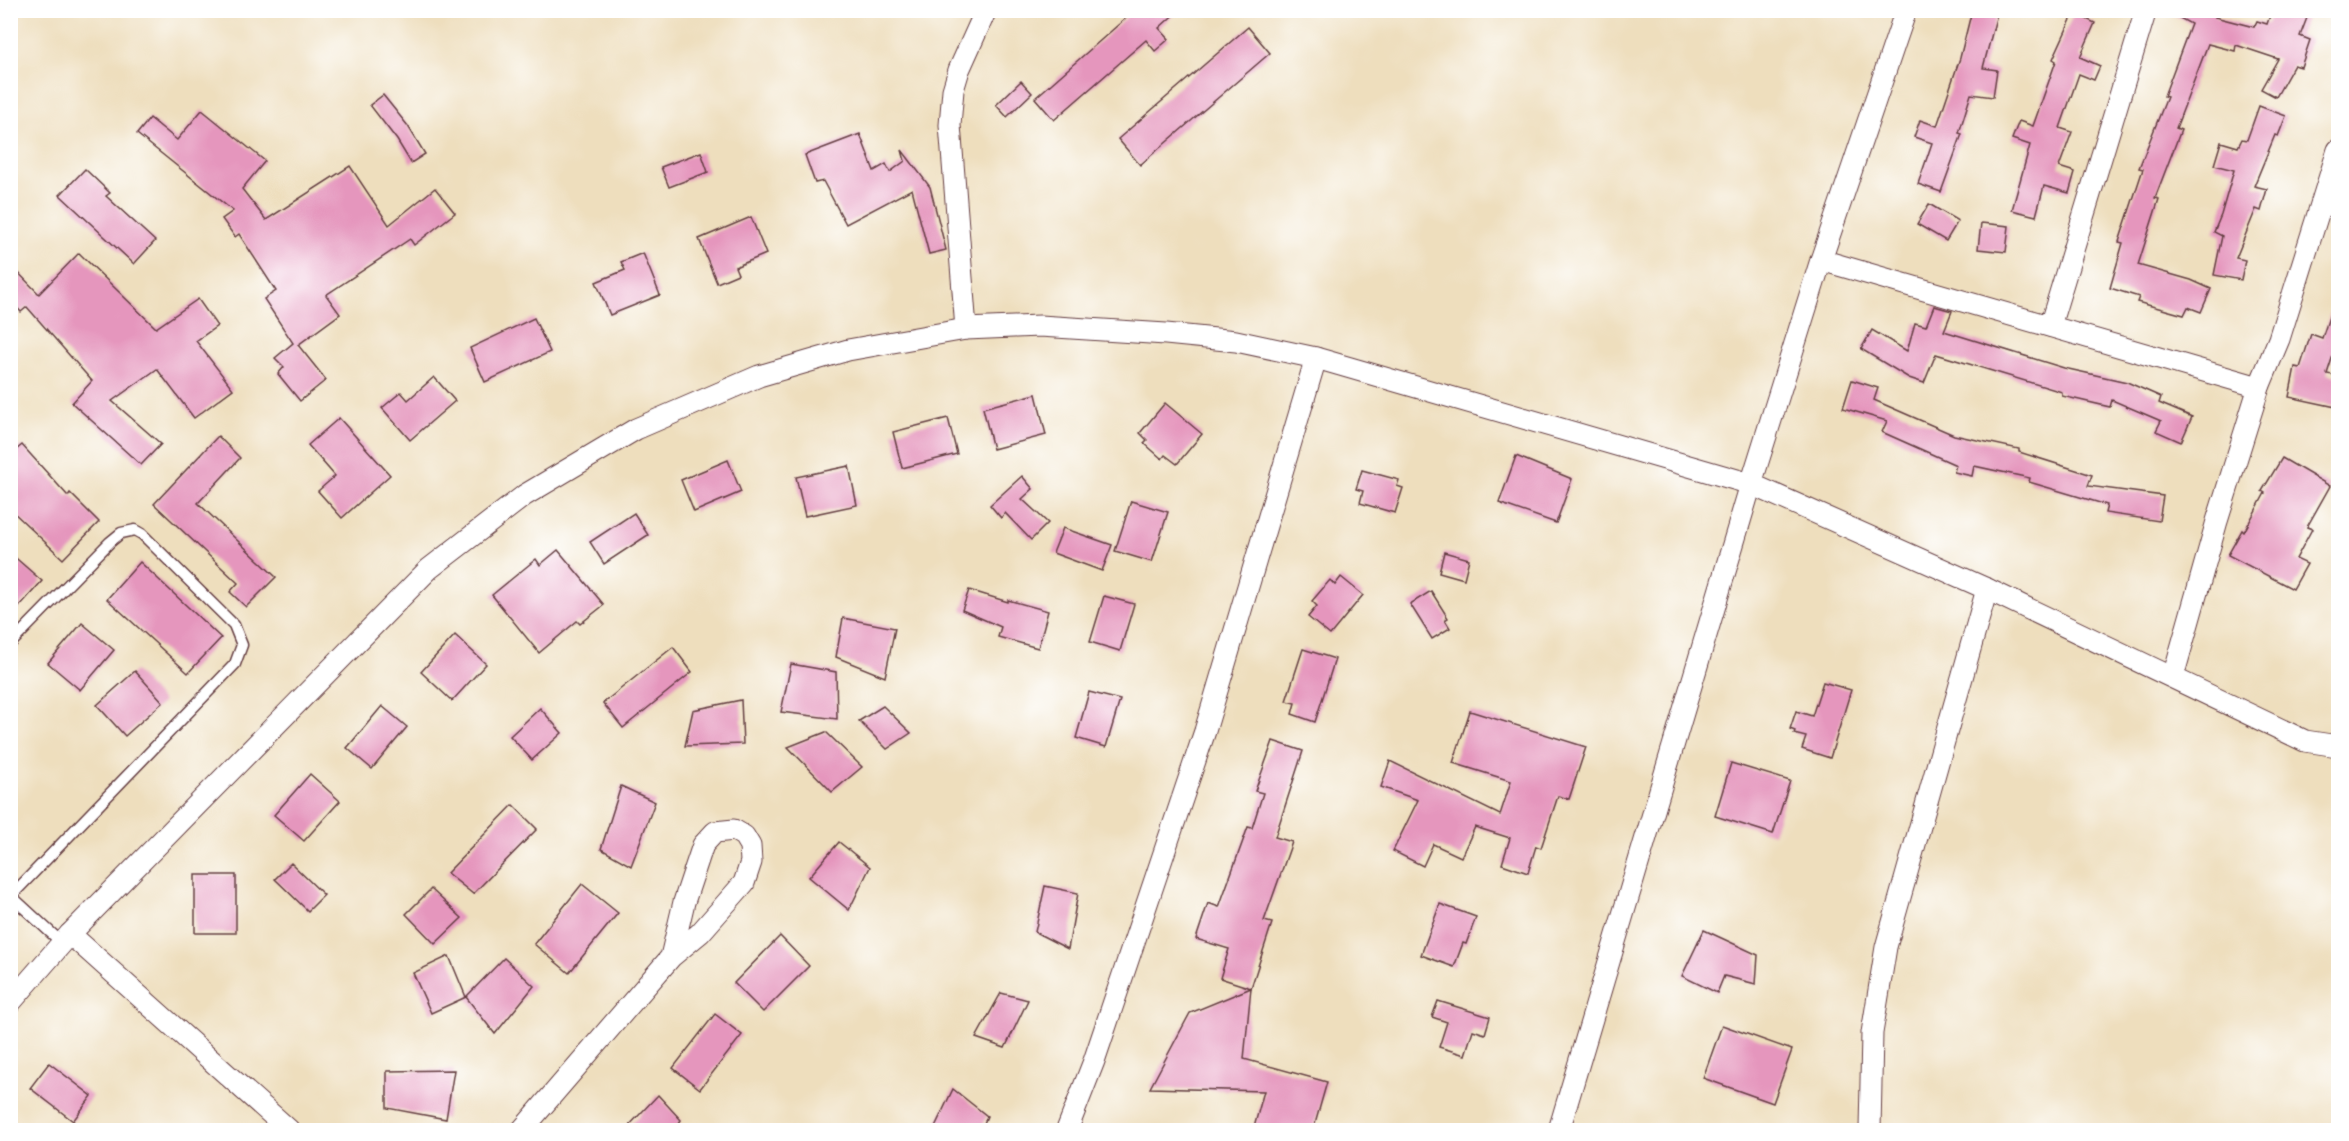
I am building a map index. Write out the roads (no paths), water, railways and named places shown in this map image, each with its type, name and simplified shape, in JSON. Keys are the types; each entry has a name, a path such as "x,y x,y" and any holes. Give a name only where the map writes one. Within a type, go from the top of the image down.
{"street":[{"path":"966,329 950,125 952,90 958,70 986,10"},
{"path":"1559,1131 1751,484 1821,260 1906,10"},
{"path":"2050,326 2146,10"},
{"path":"2173,677 2217,520 2259,387 2279,339 2338,150"},
{"path":"1821,260 2259,387"},
{"path":"10,1003 66,939 429,569 525,495 636,429 759,376 848,350 966,329 1040,326 1236,341 1316,358 1751,484 1987,589 2305,741 2338,746"},
{"path":"1067,1131 1094,1061 1205,731 1316,358"},
{"path":"1870,1131 1872,1033 1886,947 1987,589"},
{"path":"522,1131 671,957 700,933 744,883 751,862 750,846 744,836 734,830 715,832 702,845 684,902 671,957"},
{"path":"66,939 289,1131"}],"lane":[{"path":"10,644 110,542 121,533 135,530 142,534 234,625 242,645 235,664 11,896 66,939"}]}
